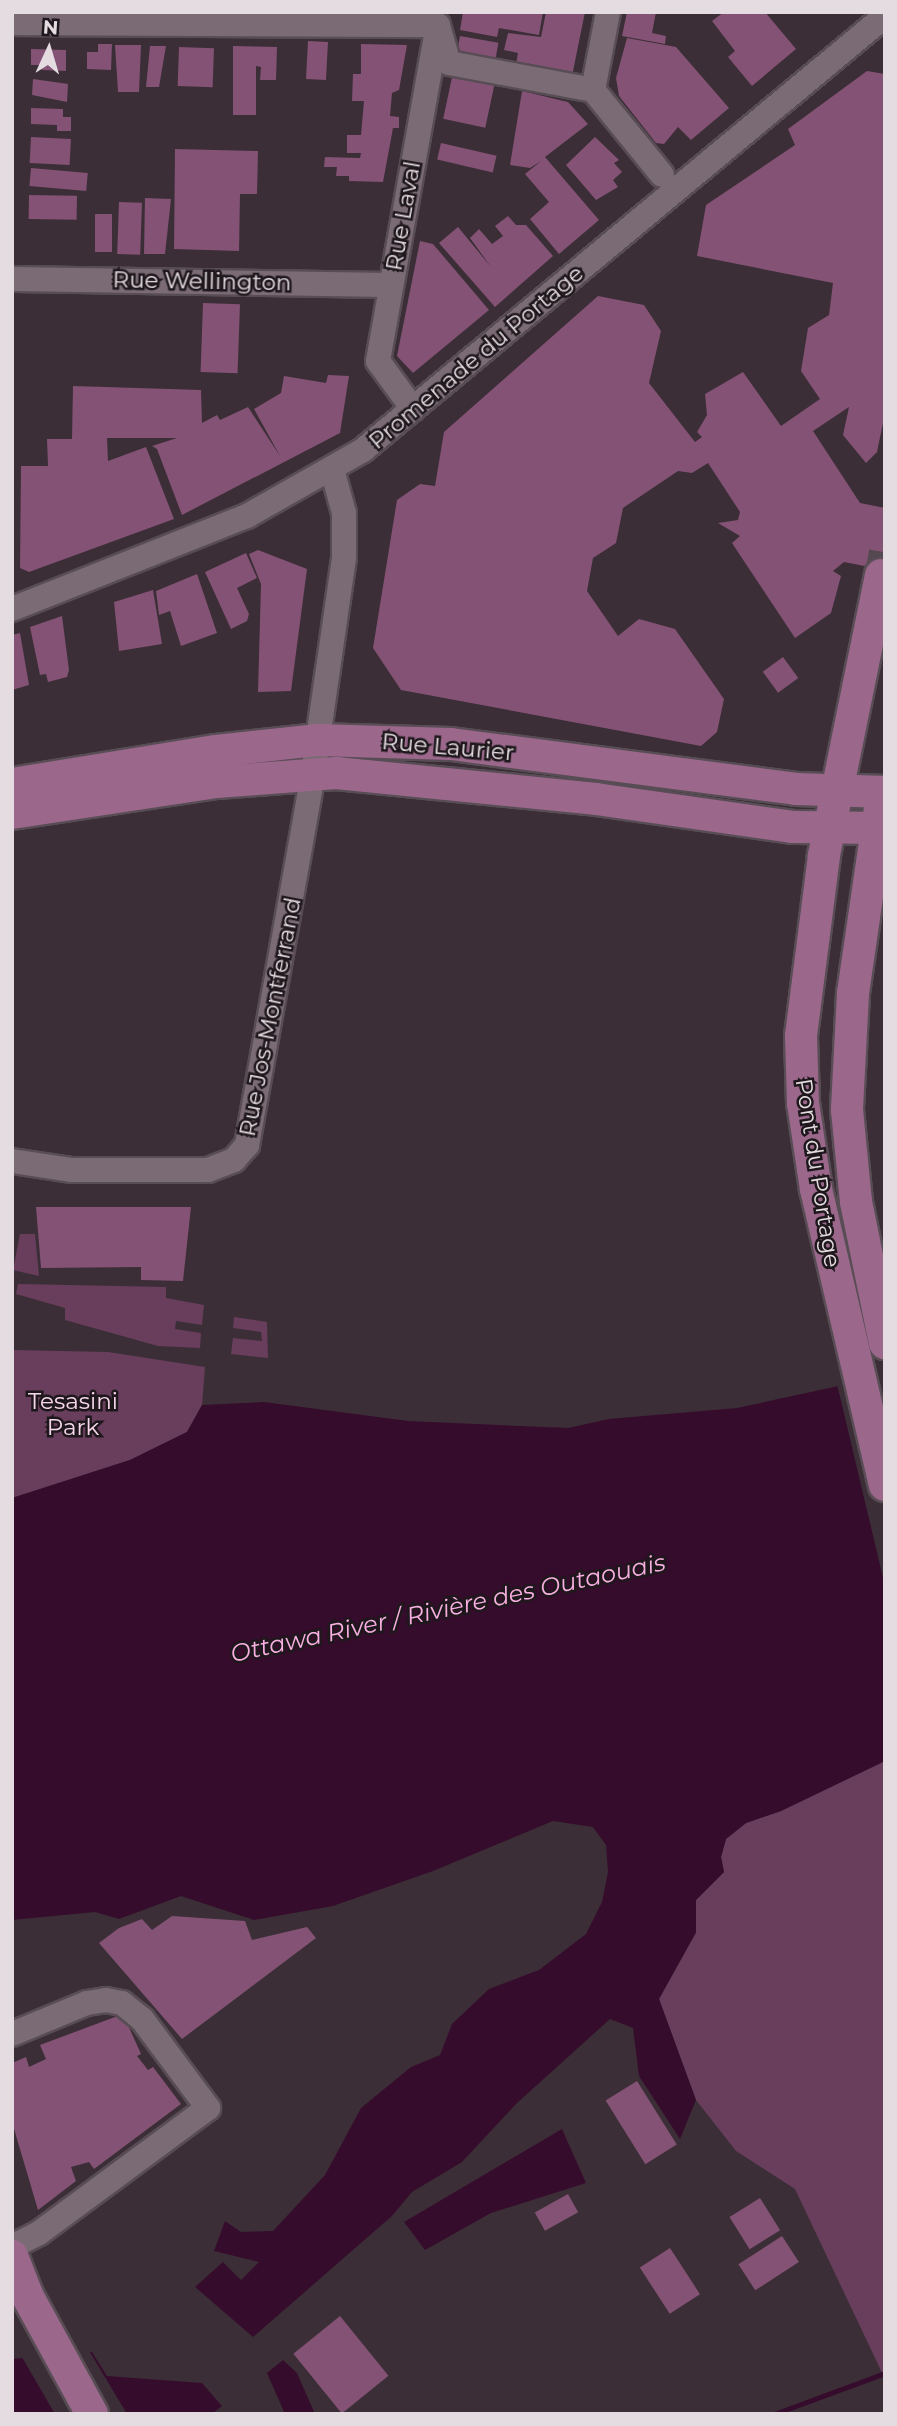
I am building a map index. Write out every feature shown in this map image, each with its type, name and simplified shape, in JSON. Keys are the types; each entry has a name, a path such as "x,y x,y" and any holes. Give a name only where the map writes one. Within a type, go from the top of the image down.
{"main road":[{"name":"Pont du Portage","path":"881,575 825,854 805,993 803,1102 816,1189 885,1485"},
{"name":"Rue Laurier","path":"12,784 216,751 318,740 483,747 838,792 884,789"},
{"name":"Rue Laurier","path":"12,813 146,791 313,773 368,774 825,854 881,828"},
{"path":"368,774 412,799 445,806"},
{"name":"Pont du Portage","path":"884,789 878,882 863,919 853,994 847,1110 856,1202 875,1305 885,1343"},
{"path":"12,2256 44,2328 92,2414"}],"street":[{"path":"593,90 608,12"},
{"name":"Promenade du Portage","path":"12,609 235,521 332,469 413,409 885,16"},
{"path":"12,23 439,19 449,63 593,90 662,175"},
{"name":"Rue Laval","path":"413,409 378,361 439,19"},
{"name":"Rue Wellington","path":"12,279 391,285"},
{"path":"313,773 345,542 344,513 332,469"},
{"name":"Rue Jos-Montferrand","path":"12,1161 72,1170 208,1170 222,1167 242,1153 262,1084 313,773"},
{"path":"12,2034 87,2003 106,2000 122,2003 142,2019 208,2108 39,2233 12,2247"}],"green space":[{"path":"20,1234 35,1234 39,1276 13,1270"},
{"path":"18,1284 166,1287 166,1298 204,1305 202,1325 176,1321 175,1329 201,1333 200,1348 158,1346 65,1320 65,1308 16,1294"},
{"path":"234,1317 267,1322 268,1358 231,1354 233,1338 262,1341 261,1332 233,1328"},
{"name":"Tesasini Park","path":"12,1350 108,1352 205,1367 202,1405 187,1432 130,1460 12,1498"},
{"path":"885,1761 885,2379 795,2189 736,2151 696,2100 659,1999 696,1933 696,1900 724,1872 721,1857 726,1839 746,1823 781,1811"}],"water":[{"name":"Ottawa River / Rivière des Outaouais","path":"885,1376 885,1761 781,1811 746,1823 726,1839 721,1857 724,1872 696,1900 696,1932 659,1999 696,2100 680,2139 639,2076 633,2028 610,2019 516,2104 462,2162 412,2192 392,2216 253,2337 195,2287 223,2262 241,2280 259,2262 214,2251 225,2221 241,2232 273,2231 325,2175 361,2108 411,2067 440,2055 452,2024 489,1989 539,1970 586,1934 602,1902 608,1872 606,1845 593,1827 553,1821 433,1871 333,1906 254,1920 181,1896 119,1919 95,1912 12,1920 12,1498 130,1460 187,1432 202,1405 264,1402 408,1421 568,1428 609,1419 737,1408"},
{"path":"562,2129 586,2183 491,2213 425,2250 404,2222"},
{"path":"92,2352 107,2376 202,2383 222,2406 212,2414 12,2414 12,2359"},
{"path":"283,2360 297,2373 315,2414 285,2414 267,2373"}],"pier":[{"path":"885,1372 885,1586 837,1384"},
{"path":"88,2349 127,2414 55,2414 19,2352"}],"building":[{"path":"463,12 543,12 539,35 499,28 497,37 460,30"},
{"path":"546,12 585,12 572,76 516,64 518,53 504,50 508,33 541,37"},
{"path":"627,12 656,12 652,33 666,36 665,44 622,36"},
{"path":"724,12 765,12 796,49 752,86 728,57 735,51 712,21"},
{"path":"460,36 498,43 495,60 457,53"},
{"path":"627,38 676,47 729,108 691,140 678,127 664,144 656,143 619,96 616,78"},
{"path":"308,41 328,42 326,80 306,79"},
{"path":"98,44 112,44 111,70 87,69 87,52 98,52"},
{"path":"361,44 407,45 399,90 392,93 390,116 399,117 399,128 393,128 383,182 349,181 349,176 336,176 337,167 324,167 325,157 360,158 361,153 347,153 347,135 361,135 364,101 352,101 353,74 361,74"},
{"path":"115,45 141,45 139,92 118,92"},
{"path":"150,46 166,46 159,87 146,87"},
{"path":"233,46 277,47 276,80 260,80 261,67 256,66 256,115 233,115"},
{"path":"179,47 214,48 213,87 178,86"},
{"path":"31,49 66,50 66,71 42,70 42,65 31,65"},
{"path":"454,68 496,77 485,128 443,119"},
{"path":"867,71 885,74 885,413 877,452 866,463 843,435 849,407 813,431 860,503 885,508 885,570 844,562 833,571 841,576 831,613 795,638 732,543 740,536 718,523 738,520 740,512 708,463 692,473 678,471 623,508 616,543 593,558 587,591 618,636 639,619 675,629 724,699 717,732 701,746 401,690 373,648 397,500 420,484 435,486 444,432 598,296 644,305 661,331 649,383 695,442 702,437 697,432 707,415 705,394 743,372 781,426 820,399 801,371 808,328 829,315 833,283 697,256 706,205 795,145 788,129"},
{"path":"33,79 68,84 67,102 32,95"},
{"path":"522,91 568,102 588,124 545,157 599,220 559,254 530,219 549,202 525,174 541,161 530,168 510,165"},
{"path":"31,108 63,109 63,117 71,117 71,131 57,131 57,125 31,124"},
{"path":"31,137 71,139 70,165 30,163"},
{"path":"595,137 619,160 614,163 622,172 613,180 618,187 596,200 566,165"},
{"path":"441,143 497,156 493,172 437,160"},
{"path":"175,149 258,151 257,194 240,194 239,251 174,249"},
{"path":"31,168 88,173 86,191 29,186"},
{"path":"29,195 77,196 77,220 29,219"},
{"path":"145,198 171,199 165,254 144,254"},
{"path":"119,202 142,203 140,255 117,254"},
{"path":"95,214 112,214 112,252 95,252"},
{"path":"508,216 516,225 526,225 553,256 495,307 439,243 458,227 491,267 470,238 479,229 492,244 503,236 495,226"},
{"path":"420,241 433,244 489,310 413,373 397,356"},
{"path":"203,303 240,304 238,373 201,372"},
{"path":"328,375 349,376 340,433 182,515 157,449 152,446 177,438 107,438 108,461 146,447 174,519 29,572 20,568 21,466 48,466 47,439 72,439 73,386 201,390 202,423 217,415 220,420 248,407 280,456 254,409 281,393 284,376 326,383"},
{"path":"258,550 307,569 291,691 258,692 261,584 249,554"},
{"path":"246,553 257,578 237,588 249,614 247,621 231,629 205,572"},
{"path":"197,574 217,633 181,646 170,611 159,615 156,591"},
{"path":"153,590 162,644 119,651 114,602"},
{"path":"62,616 69,670 67,677 48,682 46,674 40,675 30,627"},
{"path":"20,633 29,685 12,690 12,635"},
{"path":"783,657 798,678 778,693 763,672"},
{"path":"36,1207 191,1207 183,1281 141,1280 141,1267 41,1268"},
{"path":"172,1916 245,1921 252,1940 307,1927 316,1938 182,2039 99,1943 119,1928 142,1919 152,1930"},
{"path":"123,2014 141,2054 137,2056 148,2070 153,2067 181,2104 94,2169 89,2162 71,2167 76,2181 38,2210 12,2122 12,2063 26,2057 29,2067 46,2059 40,2045"},
{"path":"637,2081 677,2145 645,2164 606,2101"},
{"path":"568,2194 578,2212 545,2231 535,2212"},
{"path":"760,2198 780,2230 750,2249 729,2217"},
{"path":"782,2236 799,2262 755,2290 738,2264"},
{"path":"670,2248 700,2294 670,2314 640,2268"},
{"path":"340,2316 388,2376 342,2414 293,2354"}],"waterway":[{"path":"774,2414 885,2373"}],"tunnel":[{"path":"881,575 885,552"}]}
